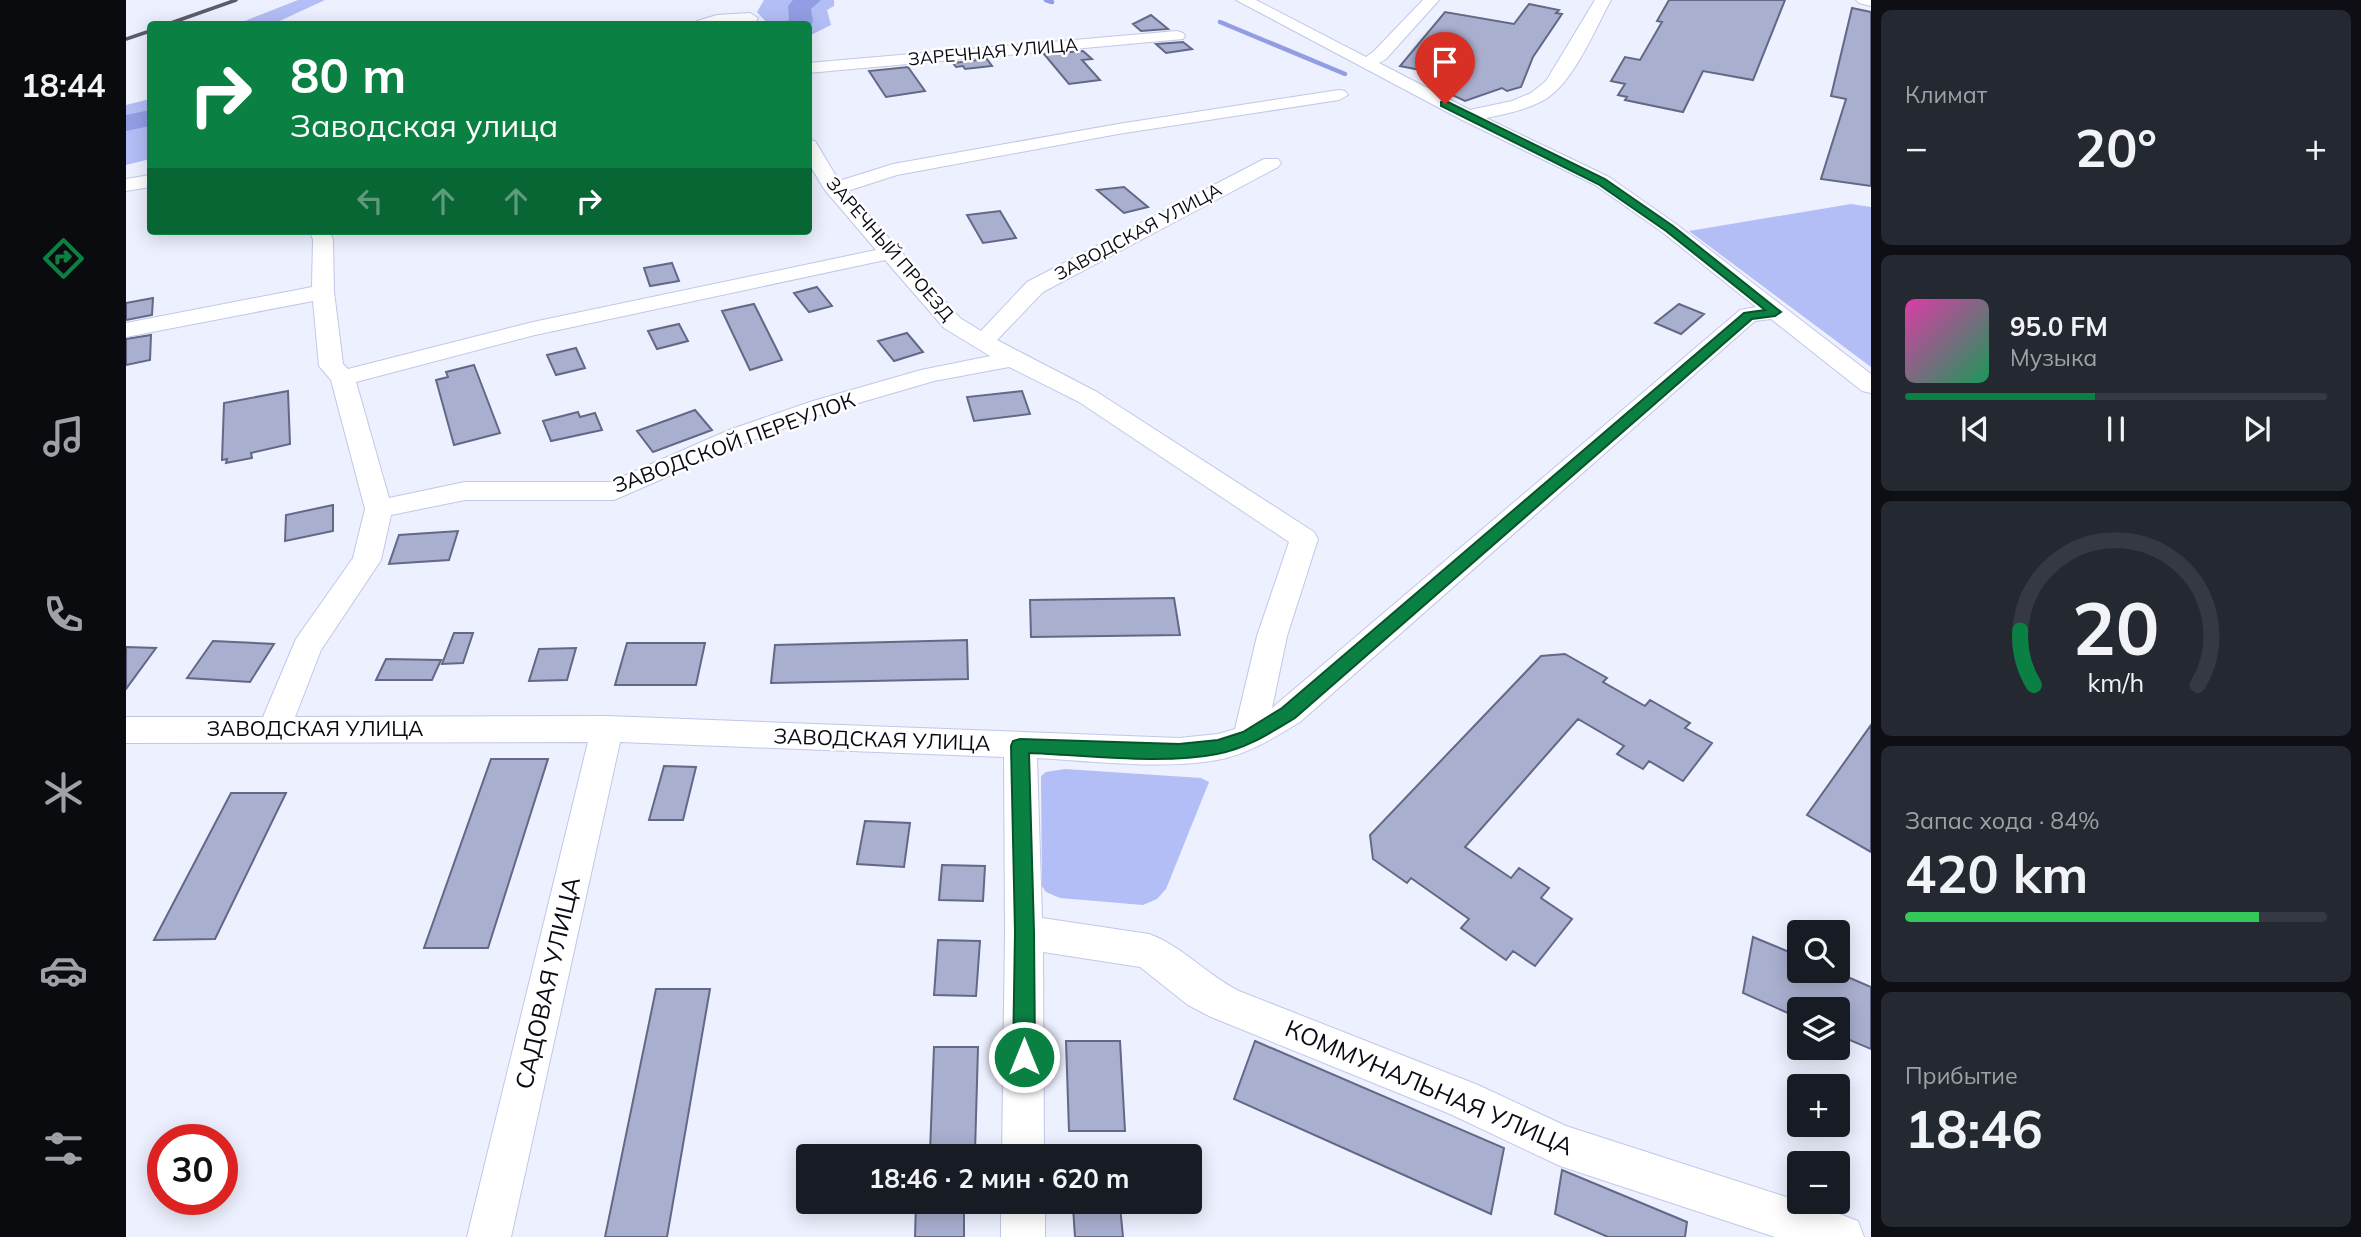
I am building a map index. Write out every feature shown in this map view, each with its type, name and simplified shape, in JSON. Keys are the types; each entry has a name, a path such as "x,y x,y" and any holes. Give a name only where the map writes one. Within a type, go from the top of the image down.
{"street":[{"path":"714,21 752,21 741,0"},
{"path":"1244,0 1468,116 1602,181 1670,228 1871,386"},
{"path":"1367,63 1380,55 1430,0"},
{"path":"1468,116 1531,99 1546,91 1559,76 1603,0"},
{"path":"1864,0 1871,1"},
{"name":"ЗАРЕЧНАЯ УЛИЦА","path":"812,68 1177,36"},
{"path":"834,189 894,170 1118,130 1339,95"},
{"name":"ЗАРЕЧНЫЙ ПРОЕЗД","path":"812,152 834,189 952,323 1012,359 1088,397 1304,539 1272,636 1249,737"},
{"name":"ЗАВОДСКАЯ УЛИЦА","path":"983,342 1035,287 1271,163"},
{"path":"126,185 147,182"},
{"path":"275,728 307,646 367,560 379,509 343,378 331,366 323,292 321,235"},
{"path":"343,378 533,329 890,253"},
{"path":"126,330 323,292"},
{"name":"ЗАВОДСКАЯ УЛИЦА","path":"126,730 607,729 1179,751 1218,747 1249,737 1289,713 1748,315 1775,312"},
{"name":"ЗАВОДСКОЙ ПЕРЕУЛОК","path":"379,509 465,491 614,491 738,436 822,406 930,375 1012,359"},
{"name":"САДОВАЯ УЛИЦА","path":"489,1237 607,729"},
{"path":"1020,746 1024,932 1023,1144"},
{"name":"КОММУНАЛЬНАЯ УЛИЦА","path":"1024,932 1149,951 1202,992 1225,1004 1464,1099 1560,1145 1842,1237"},
{"path":"1023,1214 1023,1237"}],"shaded area":[{"path":"298,0 325,0 280,21 245,21"},
{"path":"764,0 834,0 834,6 827,10 831,25 812,34 812,21 765,21 757,12"},
{"path":"147,100 147,160 126,165 126,105"},
{"path":"1851,204 1871,207 1871,367 1689,231"},
{"path":"1065,769 1201,778 1209,782 1166,889 1157,899 1143,905 1060,898 1046,892 1042,886 1041,776 1046,772"}],"building":[{"path":"1669,0 1785,0 1753,80 1703,71 1683,112 1625,100 1627,97 1618,95 1625,84 1611,81 1625,57 1640,60 1662,22 1657,21"},
{"path":"1529,4 1559,10 1556,13 1562,14 1533,57 1521,87 1507,91 1502,88 1465,101 1435,87 1461,78 1400,66 1445,12 1514,24"},
{"path":"1852,8 1871,12 1871,186 1821,179 1846,99 1831,96"},
{"path":"1151,15 1168,29 1141,31 1133,24"},
{"path":"1183,42 1192,49 1166,53 1156,44"},
{"path":"1083,51 1092,59 1082,60 1100,80 1069,84 1044,54"},
{"path":"987,59 992,66 965,69 963,66 956,67 953,63"},
{"path":"908,67 925,91 886,97 869,71"},
{"path":"1124,187 1148,207 1124,213 1097,190"},
{"path":"1000,211 1016,238 983,243 967,215"},
{"path":"672,263 679,281 650,286 644,268"},
{"path":"817,287 832,306 809,312 794,293"},
{"path":"153,298 152,315 126,320 126,303"},
{"path":"754,304 782,360 750,370 722,311"},
{"path":"1679,304 1704,314 1681,334 1655,323"},
{"path":"679,324 688,341 657,349 648,331"},
{"path":"907,333 923,352 894,361 878,341"},
{"path":"151,335 150,360 126,365 126,339"},
{"path":"576,348 585,368 556,375 547,355"},
{"path":"474,365 500,433 454,445 436,380 448,377 446,372"},
{"path":"288,391 290,444 251,453 252,458 226,463 227,459 222,460 224,403"},
{"path":"1022,391 1030,414 974,421 967,397"},
{"path":"695,410 712,430 653,452 637,431"},
{"path":"578,412 580,417 595,413 602,430 551,441 543,421"},
{"path":"333,505 333,531 285,541 286,515"},
{"path":"458,531 449,560 389,564 399,535"},
{"path":"1174,598 1180,635 1031,637 1030,600"},
{"path":"454,633 473,633 463,663 442,664"},
{"path":"967,640 968,679 771,683 775,645"},
{"path":"213,641 274,644 250,682 187,678"},
{"path":"627,643 705,643 696,685 615,685"},
{"path":"126,647 156,648 126,689"},
{"path":"576,648 567,680 529,681 539,649"},
{"path":"1565,654 1607,678 1603,682 1645,706 1650,700 1690,723 1685,728 1712,743 1683,781 1649,761 1643,769 1617,754 1624,746 1578,719 1465,847 1511,878 1519,868 1549,888 1541,898 1572,919 1535,966 1513,951 1506,960 1461,928 1469,919 1411,878 1407,883 1373,859 1370,835 1541,656"},
{"path":"386,659 441,660 432,680 376,680"},
{"path":"1871,725 1871,852 1807,815"},
{"path":"491,759 548,759 488,948 424,948"},
{"path":"664,766 696,767 683,820 649,820"},
{"path":"231,793 286,793 215,939 154,940"},
{"path":"865,821 910,823 904,867 857,864"},
{"path":"942,865 985,866 983,901 939,900"},
{"path":"1753,937 1787,951 1787,983 1850,983 1850,978 1871,987 1871,1049 1850,1040 1850,997 1787,997 1787,1013 1743,993"},
{"path":"938,940 980,941 976,996 934,995"},
{"path":"656,989 710,989 667,1237 605,1237"},
{"path":"1066,1041 1120,1041 1125,1131 1069,1131"},
{"path":"1255,1041 1504,1148 1491,1214 1234,1099"},
{"path":"934,1047 978,1047 975,1144 930,1144"},
{"path":"1562,1170 1687,1222 1685,1237 1608,1237 1555,1214"},
{"path":"916,1214 964,1214 964,1237 915,1237"},
{"path":"1073,1214 1121,1214 1123,1237 1075,1237"}],"waterway":[{"path":"801,21 799,6 810,0"},
{"path":"1046,0 1052,2"},
{"path":"1220,22 1345,74"},
{"path":"126,123 147,119"}],"railway":[{"path":"176,21 236,0"},
{"path":"126,39 147,32"}],"route":[{"path":"1024,1057 1020,746 1179,751 1218,747 1249,737 1289,713 1748,315 1775,312 1670,228 1602,181 1445,104"}]}
